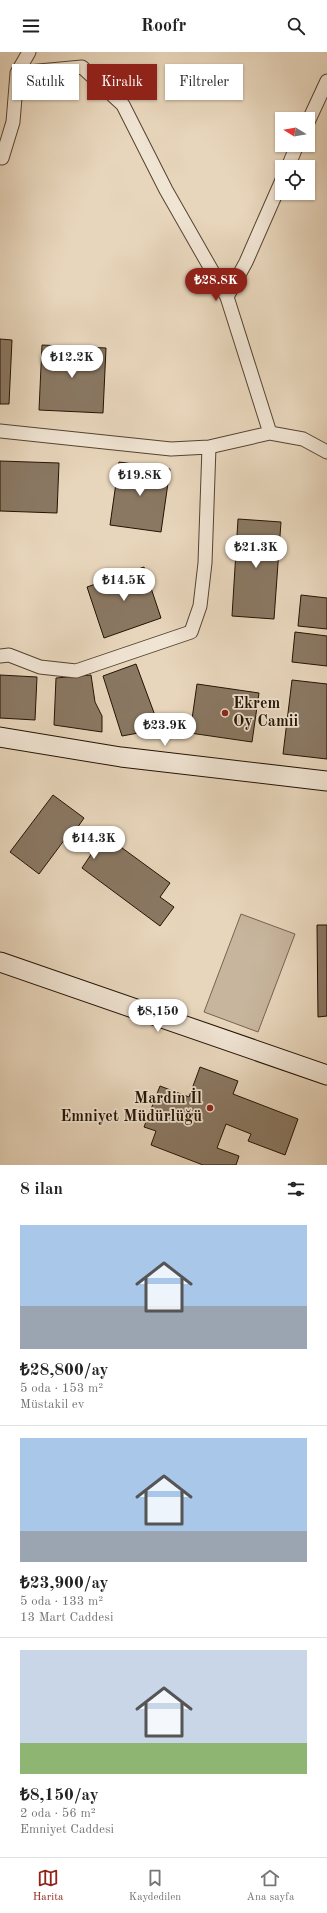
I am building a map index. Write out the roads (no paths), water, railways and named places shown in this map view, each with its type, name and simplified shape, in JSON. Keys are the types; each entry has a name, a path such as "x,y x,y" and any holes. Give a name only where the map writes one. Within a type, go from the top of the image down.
{"street":[{"path":"22,64 29,52"},
{"path":"79,67 82,67 123,105 166,190 227,297 270,432"},
{"path":"313,112 327,81"},
{"path":"2,158 13,122 15,100"},
{"path":"227,297 246,262 275,196"},
{"path":"0,431 171,449 209,446 270,432 303,439 327,452"},
{"path":"0,656 9,655 40,667 76,671 192,632 200,606 205,563 209,446"},
{"path":"0,738 121,757 327,780"},
{"path":"0,962 327,1075"}],"place":[{"name":"Ekrem Oy Camii","path":"225,713"},
{"name":"Mardin İl Emniyet Müdürlüğü","path":"210,1108"}]}
